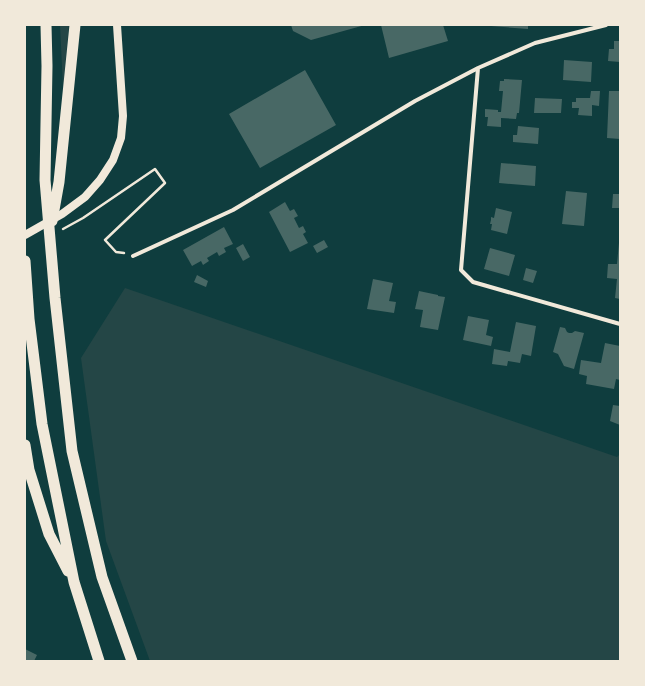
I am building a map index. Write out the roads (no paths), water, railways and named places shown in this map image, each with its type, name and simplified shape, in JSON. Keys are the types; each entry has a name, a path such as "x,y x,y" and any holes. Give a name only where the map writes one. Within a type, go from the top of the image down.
{"highway":[{"path":"46,25 47,66 45,180 55,298 72,451 102,577 132,661"},
{"path":"50,235 59,182 75,25"},
{"path":"25,261 29,319 42,424 74,582 98,661"},
{"path":"25,445 29,470 49,534 74,582"}],"main road":[{"path":"25,235 62,214 85,197 100,180 113,160 121,138 123,116 117,25"}],"street":[{"path":"133,256 233,210 415,101 478,68 536,44 606,25"},
{"path":"478,68 461,270 473,282 620,324"}]}
